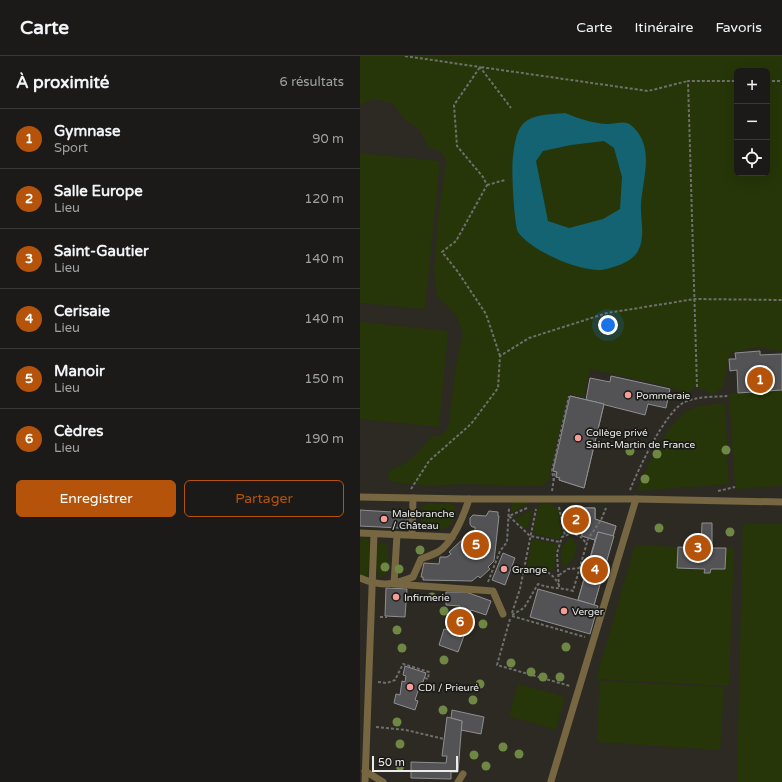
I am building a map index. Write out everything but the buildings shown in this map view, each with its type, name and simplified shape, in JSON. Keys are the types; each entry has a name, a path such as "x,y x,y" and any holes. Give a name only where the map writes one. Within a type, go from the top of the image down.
{"lane":[{"path":"360,497 510,500 636,499 782,502"},
{"path":"412,535 414,498"},
{"path":"394,584 413,577 420,559 439,551 452,537 463,520 469,499"},
{"path":"551,781 636,499"},
{"path":"360,534 452,537"},
{"path":"365,782 363,762 367,727 374,534"},
{"path":"394,584 397,535"},
{"path":"360,578 372,583"},
{"path":"360,583 493,591 503,614"},
{"path":"365,772 383,782"},
{"path":"458,782 463,774"}],"path":[{"path":"405,56 648,91 688,82 734,81"},
{"path":"480,67 512,108"},
{"path":"480,67 454,105 457,146 483,177 487,185"},
{"path":"770,81 782,81"},
{"path":"688,82 697,387"},
{"path":"405,498 429,461 471,424 498,388 500,356 486,314 458,272 442,252 456,241 487,185 505,180"},
{"path":"500,356 529,338 607,313 695,299 782,300"},
{"path":"554,481 552,471 569,396"},
{"path":"626,499 644,458 669,417 683,404 702,398 729,396"},
{"path":"555,472 554,500 565,536"},
{"path":"511,616 524,608 538,584 552,589 559,587 573,591 587,544 601,520 609,499"},
{"path":"484,590 500,551 507,542 510,500"},
{"path":"509,516 524,511 538,500"},
{"path":"538,500 523,573 497,665 579,688"},
{"path":"509,516 530,536 560,542"},
{"path":"559,587 557,553 562,537 572,533 581,537 587,544"},
{"path":"558,575 568,569 580,568"},
{"path":"523,573 536,570 546,571 555,577 559,587"},
{"path":"503,614 594,640"},
{"path":"368,681 387,683 396,680 403,664 429,672 428,679 425,678"},
{"path":"367,727 406,730 444,739"}],"shaded area":[{"path":"360,56 782,56 782,782 360,782"}],"green space":[{"path":"360,56 782,56 782,351 758,347 730,353 723,386 714,395 697,387 685,394 671,387 590,369 584,397 568,394 548,481 541,486 462,484 432,486 392,482 387,476 391,469 409,461 431,437 441,435 448,428 456,365 463,334 455,313 437,297 434,271 438,219 446,161 440,151 428,147 419,129 404,119 393,103 373,99 360,105"},
{"path":"360,153 440,161 425,309 360,303"},
{"path":"360,322 448,331 439,427 360,419"},
{"path":"782,390 782,486 735,489 729,393"},
{"path":"725,403 729,484 637,491 661,441 674,423 685,412 707,405"},
{"path":"531,501 512,513 512,502"},
{"path":"548,503 557,508 562,535 557,539 535,534 533,529 539,505"},
{"path":"427,504 453,504 456,513 453,522 442,529 424,529 421,522 422,507"},
{"path":"533,509 527,529 520,525 516,518"},
{"path":"743,523 782,524 782,782 737,782"},
{"path":"572,537 576,546 575,555 571,562 563,567 561,554 563,546"},
{"path":"363,538 367,538 370,543 368,580 360,576 360,542 362,542"},
{"path":"532,539 557,544 554,571 536,565 527,569"},
{"path":"382,541 388,547 388,564 385,575 380,578 377,569 376,554"},
{"path":"635,545 678,547 677,568 705,569 705,573 710,573 711,569 725,569 726,548 734,548 729,686 596,679"},
{"path":"600,681 724,687 720,750 597,742"},
{"path":"518,684 565,697 556,730 509,716"}],"water":[{"path":"565,113 574,117 601,123 629,124 639,134 643,143 646,163 641,203 642,239 638,251 631,259 622,264 601,270 580,267 544,253 524,239 518,232 514,207 512,163 515,144 520,128 526,121 536,116","holes":["604,141 614,148 622,177 620,209 603,219 569,228 548,221 536,161 543,151 571,145"]}],"place":[{"name":"Gymnase","path":"760,380"},
{"name":"Pommeraie","path":"628,395"},
{"name":"Collège privé Saint-Martin de France","path":"578,438"},
{"name":"Malebranche / Château","path":"384,519"},
{"name":"Salle Europe","path":"576,520"},
{"name":"Manoir","path":"476,545"},
{"name":"Saint-Gautier","path":"698,548"},
{"name":"Grange","path":"504,569"},
{"name":"Cerisaie","path":"595,570"},
{"name":"Infirmerie","path":"396,597"},
{"name":"Verger","path":"564,611"},
{"name":"Cèdres","path":"460,622"},
{"name":"CDI / Prieuré","path":"410,687"}]}
